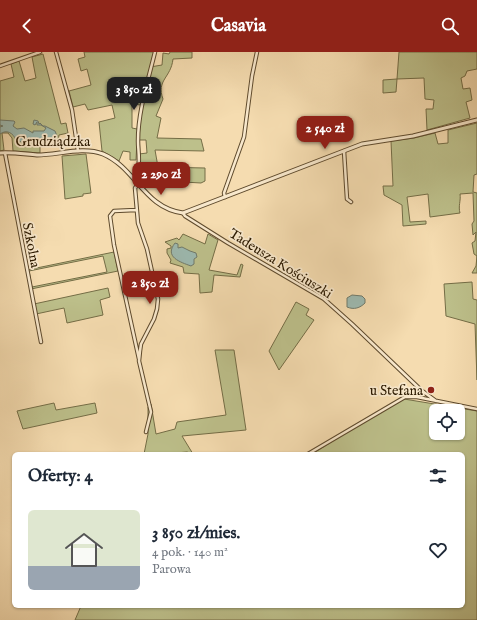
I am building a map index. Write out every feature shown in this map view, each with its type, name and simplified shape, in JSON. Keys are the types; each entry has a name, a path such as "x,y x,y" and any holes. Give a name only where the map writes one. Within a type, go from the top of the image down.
{"street":[{"path":"0,66 40,52"},
{"path":"56,52 72,110 78,152"},
{"path":"133,177 137,172 139,163 138,131 143,96 155,52"},
{"path":"225,197 224,193 244,137 252,76 257,52"},
{"path":"183,213 362,144 413,136 477,120"},
{"path":"344,150 347,199 351,202"},
{"name":"Grudziądzka","path":"0,153 38,155 94,151 104,154 118,162 127,170 149,197 159,204 183,213"},
{"name":"Szkolna","path":"5,153 41,342"},
{"path":"138,184 136,188 136,210 138,223 147,249 158,299 154,319 141,344 139,360"},
{"path":"136,210 114,212 110,216 114,245 150,412 146,432"},
{"name":"Tadeusza Kościuszki","path":"183,213 185,216 228,243 324,299 421,390 436,401"},
{"path":"311,452 405,396 477,409"}],"green space":[{"path":"84,52 154,52 150,67 162,65 163,53 169,54 170,52 192,52 192,58 173,59 170,71 161,87 163,99 156,116 161,118 157,138 201,139 204,151 155,150 158,167 205,168 205,181 201,183 166,181 161,193 149,176 140,183 138,178 139,154 147,153 146,140 137,140 136,160 130,160 130,152 123,151 119,161 102,151 99,122 115,118 112,105 88,110 85,104 73,107 69,91 91,85 87,69 81,71 78,59 85,57","holes":["132,104 141,105 137,129 132,128"]},
{"path":"399,52 477,52 477,69 467,71 465,76 461,78 463,89 470,88 472,100 466,102 470,118 427,130 426,109 433,109 434,100 425,99 424,78 397,79"},
{"path":"43,54 61,124 66,123 68,133 59,135 58,141 40,144 40,153 13,151 12,138 8,133 2,133 4,150 0,151 0,81 14,77 11,64 19,61 25,81 36,78 32,57"},
{"path":"397,79 396,92 383,93 383,80"},
{"path":"477,123 477,174 474,175 473,192 477,193 477,256 474,254 472,243 475,241 476,232 473,235 473,193 460,194 460,213 430,217 428,194 407,197 410,222 426,221 426,224 403,226 402,205 384,195 383,186 393,186 391,141 435,133 438,144 448,143 448,130"},
{"path":"86,154 91,193 65,199 62,156"},
{"path":"183,234 205,244 208,234 218,240 209,270 237,275 241,264 243,265 240,277 214,275 212,292 200,293 199,274 184,273 183,267 170,263 171,260 167,253 167,249 171,248 171,246 165,242 177,238 179,240"},
{"path":"114,252 118,271 31,289 27,270","holes":["103,256 107,272 32,287 29,271"]},
{"path":"477,256 477,273 472,273 476,266"},
{"path":"472,282 473,299 477,300 477,380 475,324 446,316 444,284"},
{"path":"108,288 110,297 100,300 103,315 67,323 64,308 36,314 34,304"},
{"path":"296,302 309,309 306,315 314,320 279,370 269,351"},
{"path":"215,350 234,350 246,430 182,436 192,452 144,452 148,434 148,407 151,404 156,434 175,429 177,422 226,415"},
{"path":"404,399 434,404 429,404 429,440 465,440 465,409 477,411 477,620 75,620 80,608 465,608 465,452 315,452 399,400"},
{"path":"54,403 56,410 95,403 97,413 23,429 17,411"}],"water":[{"path":"0,120 14,121 13,126 17,129 24,128 33,133 33,131 44,131 46,128 41,125 37,125 37,122 35,125 33,124 34,120 38,121 39,124 40,123 43,126 55,131 57,136 55,139 56,140 43,143 24,143 16,140 10,132 0,134 0,127 3,126 0,125"},
{"path":"175,243 178,244 178,248 182,247 196,253 197,257 194,259 194,264 191,266 182,263 172,255 172,248"},
{"path":"352,295 362,296 365,299 365,303 357,308 347,307 347,298"}],"place":[{"name":"u Stefana","path":"431,390"}]}
